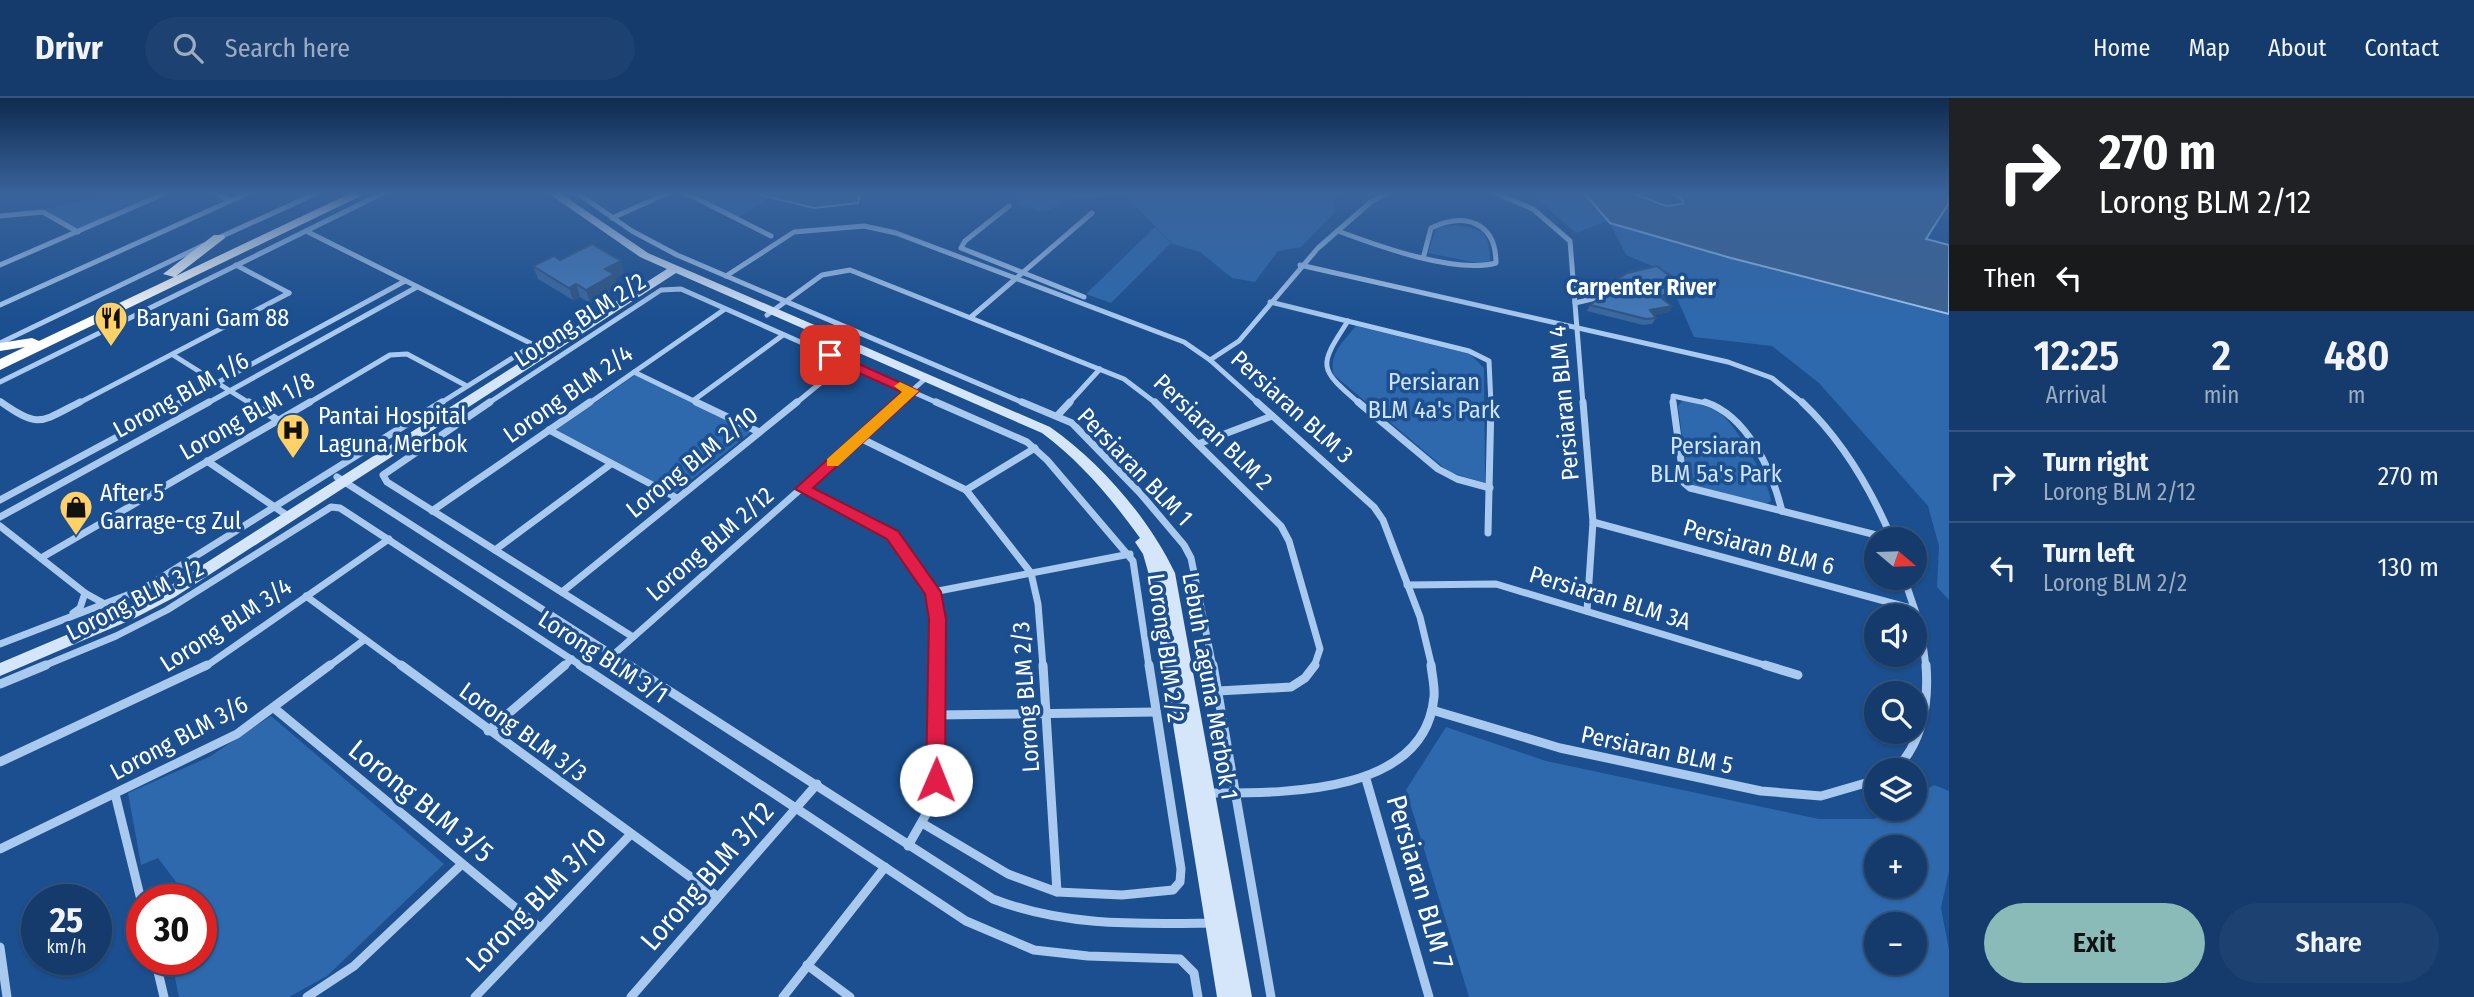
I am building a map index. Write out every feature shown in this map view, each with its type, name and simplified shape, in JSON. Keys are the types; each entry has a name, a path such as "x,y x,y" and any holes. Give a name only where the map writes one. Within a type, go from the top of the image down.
{"highway":[{"path":"0,343 30,335 160,280 255,235"},
{"path":"0,367 272,235"},
{"path":"160,280 219,238"},
{"path":"221,273 230,259 251,245"},
{"path":"0,357 30,335"},
{"path":"0,367 61,351"}],"street":[{"path":"0,265 71,235"},
{"path":"0,305 154,235"},
{"path":"30,335 226,235"},
{"path":"0,382 298,235"},
{"path":"314,235 539,348"},
{"name":"Lebuh Laguna Merbok 1","path":"600,235 632,258 669,269"},
{"name":"Lebuh Laguna Merbok 1","path":"613,235 635,251 669,269 1049,441 1150,553 1199,793 1221,923 1227,997"},
{"path":"641,235 663,248 786,301"},
{"name":"Persiaran BLM 3","path":"726,276 789,235"},
{"name":"Persiaran BLM 3","path":"901,235 1178,340 1210,360 1379,513 1430,651 1432,710"},
{"path":"973,235 961,248 1084,297"},
{"path":"971,317 1066,235"},
{"path":"1210,360 1239,341 1300,265 1334,235"},
{"path":"1349,235 1376,245 1490,267 1496,263 1497,244 1493,235"},
{"path":"1424,255 1429,235"},
{"name":"Persiaran BLM 4","path":"1565,235 1568,237 1575,303 1593,522 1587,611"},
{"path":"0,401 27,420 40,422 289,293 236,265"},
{"path":"1300,265 1735,364 1781,384 1834,439 1874,496 1887,527"},
{"path":"0,644 143,589 340,479 539,348 669,269"},
{"name":"Persiaran BLM 2","path":"770,313 822,275 846,269 1138,386 1277,520 1286,534 1320,649 1314,667 1298,684 1282,688 1218,691"},
{"name":"Lorong BLM 1/6","path":"0,500 405,281"},
{"name":"Lorong BLM 1/6","path":"0,517 417,287"},
{"name":"Lorong BLM 2/2","path":"633,637 383,479 386,471 661,290 677,288 846,362 920,384 1035,448 1130,554 1136,570 1181,869 1180,882 1173,890 1079,895 1057,892"},
{"path":"1575,303 1586,302 1601,294 1624,293"},
{"name":"Persiaran BLM 1","path":"786,301 1057,416 1082,433 1140,493 1188,551 1218,691 1240,835 1271,997"},
{"path":"1270,302 1468,351 1489,361 1492,369 1488,533"},
{"name":"Lorong BLM 2/4","path":"432,511 725,309"},
{"path":"1348,321 1325,359 1324,368 1331,379 1437,469 1457,479 1490,488"},
{"path":"694,400 783,335"},
{"path":"508,358 516,349 518,338"},
{"path":"0,670 148,606 466,385 508,358 539,348"},
{"name":"Lorong BLM 1/8","path":"41,558 400,352 466,385"},
{"path":"173,355 278,420"},
{"name":"Lorong BLM 2/10","path":"562,593 846,362"},
{"path":"1057,416 1100,369"},
{"path":"634,372 759,432"},
{"name":"Lorong BLM 2/12","path":"613,655 920,384"},
{"path":"1782,512 1776,488 1757,453 1733,418 1714,405 1673,396 1674,423 1686,486 1782,512 1864,532"},
{"path":"1198,444 1272,416"},
{"path":"549,430 677,498"},
{"name":"Lorong BLM 2/3","path":"859,438 966,490 1031,573 1038,604 1047,713 1057,892"},
{"path":"966,490 1035,448"},
{"path":"207,461 282,511"},
{"path":"495,550 611,464"},
{"path":"340,479 993,899 1037,917 1091,924 1221,923"},
{"path":"802,489 892,535 933,592 938,619 936,780 922,823 908,846"},
{"name":"Lorong BLM 3/2","path":"0,684 116,636 173,607 327,509 345,510 388,539"},
{"path":"0,660 142,599 282,511"},
{"name":"Persiaran BLM 6","path":"1593,522 1896,604"},
{"path":"0,526 85,593 103,603"},
{"name":"Lorong BLM 3/4","path":"0,762 196,673 388,539"},
{"name":"Lorong BLM 3/1","path":"388,539 966,921 1017,945 1087,956 1180,959 1194,973 1198,997"},
{"path":"933,592 1130,554"},
{"name":"Persiaran BLM 3A","path":"1407,585 1496,584 1798,675"},
{"path":"70,617 80,608 85,593"},
{"name":"Lorong BLM 3/3","path":"306,596 718,897"},
{"name":"Lorong BLM 3/6","path":"0,849 237,733 364,640"},
{"path":"488,731 572,659"},
{"path":"1908,758 1917,744 1923,724 1926,667"},
{"name":"Lorong BLM 3/5","path":"274,708 540,928"},
{"path":"1199,793 1311,789 1366,779 1387,769 1402,757 1421,734 1432,710"},
{"name":"Persiaran BLM 5","path":"1432,710 1573,752 1761,791 1821,796 1864,783"},
{"path":"936,715 1156,712"},
{"name":"Persiaran BLM 7","path":"1366,779 1429,997"},
{"name":"Lorong BLM 3/12","path":"631,997 817,784"},
{"path":"115,794 137,884"},
{"path":"922,823 1008,874 1057,892"},
{"name":"Lorong BLM 3/10","path":"475,997 631,834"},
{"path":"307,997 354,966 462,864"},
{"path":"783,997 885,867"},
{"name":"Lebuh Laguna Merbok 1","path":"1221,923 1242,997"},
{"path":"0,947 7,997"},
{"path":"807,965 850,997"},
{"path":"159,975 164,997"}],"green space":[{"path":"1147,235 1163,235 1171,243 1111,303 1086,294"},
{"path":"1164,235 1313,235 1301,247 1278,251 1255,282 1232,278 1200,252 1173,244"},
{"path":"1434,235 1484,235 1490,261 1478,263 1428,253"},
{"path":"1616,235 1651,235 1949,314 1949,600 1937,587 1939,546 1928,506 1819,383 1772,346 1694,337 1676,296 1671,274 1626,255"},
{"name":"Persiaran BLM 4a's Park","path":"1356,326 1470,354 1484,368 1485,483 1449,472 1334,375 1335,354"},
{"path":"635,375 751,432 675,493 556,430"},
{"name":"Persiaran BLM 5a's Park","path":"1683,400 1714,410 1729,422 1759,469 1771,501 1765,504 1699,488 1688,481 1678,406"},
{"path":"271,716 444,864 327,976 289,997 179,997 174,975 217,975 217,884 178,884 158,858 141,865 128,793 209,757"},
{"path":"1446,727 1546,761 1819,819 1927,821 1927,789 1934,785 1949,791 1949,871 1941,908 1949,950 1949,997 1469,997 1406,790"}],"shaded area":[{"path":"1651,235 1929,235 1926,239 1949,245 1949,314"}],"building":[{"path":"592,244 621,261 605,269 614,274 586,290 576,284 569,288 533,266 554,256 560,260"},
{"name":"Carpenter River","path":"1657,266 1682,286 1660,297 1672,306 1650,310 1656,318 1646,319 1590,305 1606,293 1640,289 1642,284 1639,280 1614,282 1627,273"}],"slow traffic":[{"path":"832,462 912,391 900,386"}],"place":[{"name":"Baryani Gam 88","path":"111,348"},
{"name":"Pantai Hospital Laguna Merbok","path":"293,460"},
{"name":"After 5 Garrage-cg Zul","path":"76,537"}],"district":[{"name":"Carpenter River","path":"1641,287"}],"route":[{"path":"830,355 912,391 802,489 892,535 933,592 938,619 936,780"}]}
